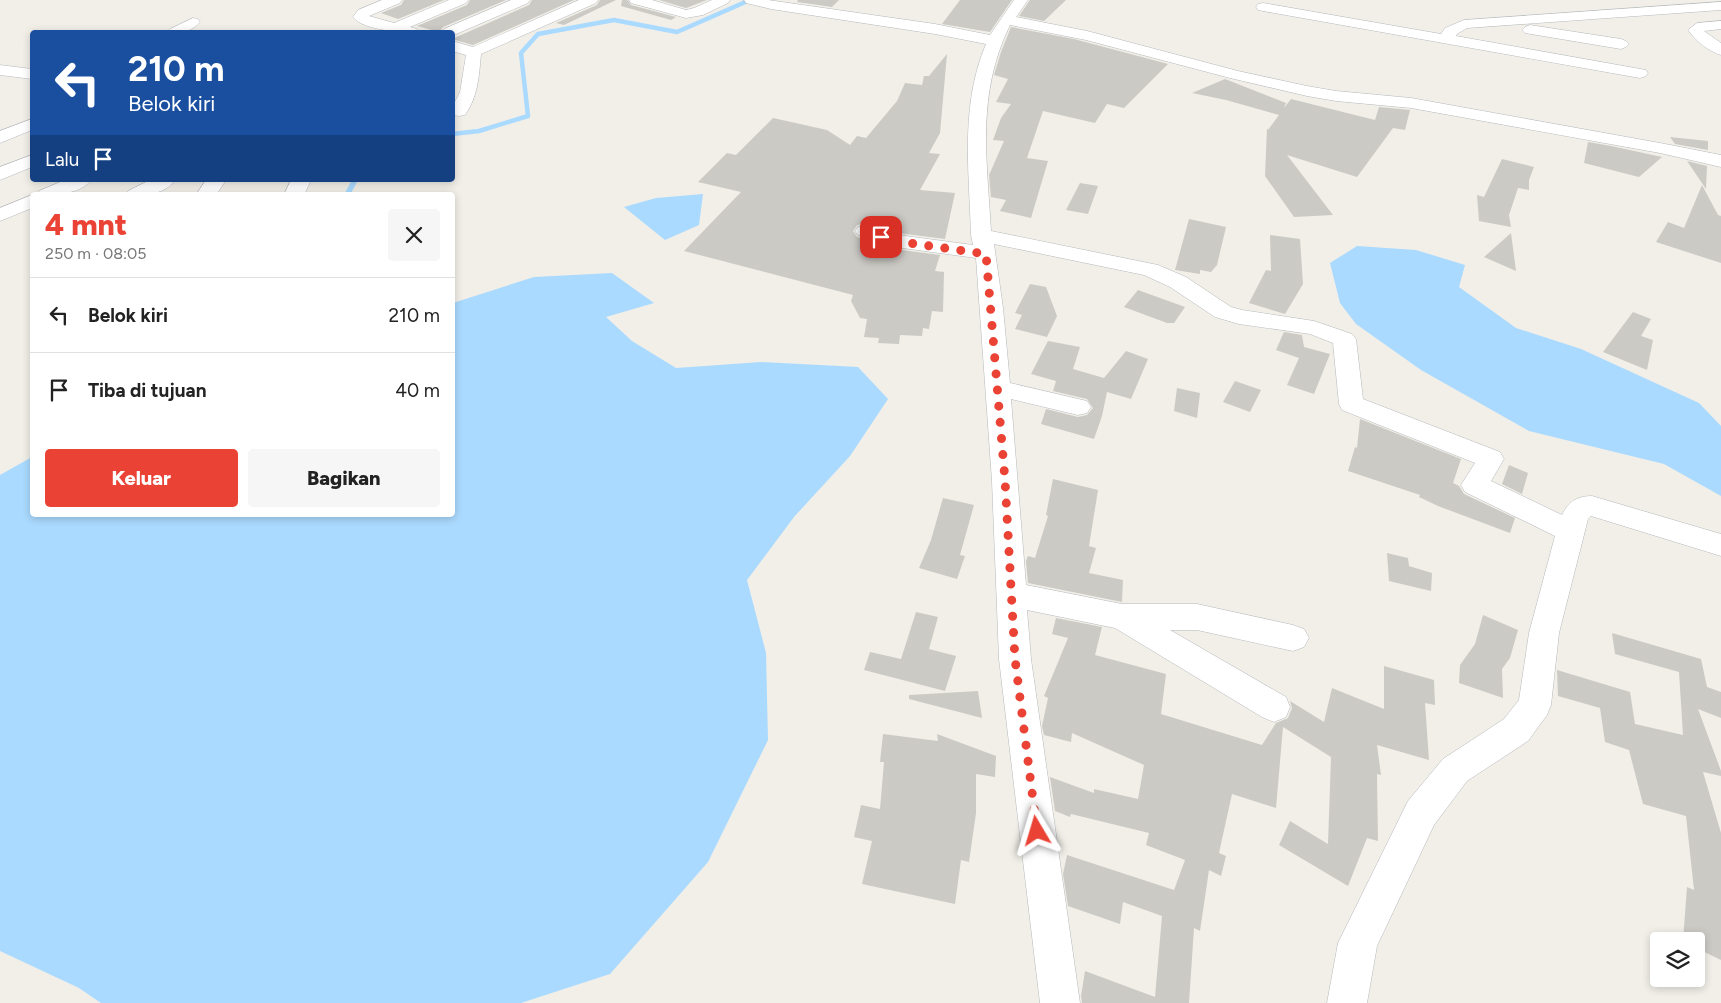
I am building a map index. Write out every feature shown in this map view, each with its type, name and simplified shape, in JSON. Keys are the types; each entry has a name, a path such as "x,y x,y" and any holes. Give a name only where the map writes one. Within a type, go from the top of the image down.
{"street":[{"path":"396,0 360,17 387,28 400,30"},
{"path":"387,28 461,0"},
{"path":"454,30 524,0"},
{"path":"455,47 474,52 591,0"},
{"path":"646,1 677,12 693,14 723,0"},
{"path":"751,0 771,5 935,30 1007,21 1087,36 1236,75 1299,89 1336,96 1411,103 1660,148 1721,161"},
{"path":"1540,4 1594,37"},
{"path":"1447,39 1450,31 1456,26 1562,16 1721,6"},
{"path":"1263,7 1640,73"},
{"path":"1007,21 988,56 976,112 984,244 998,388 1015,659 1060,1003"},
{"path":"179,30 193,22"},
{"path":"1484,23 1621,44"},
{"path":"1721,25 1702,26 1696,30 1701,36 1721,50"},
{"path":"459,112 468,92 474,52"},
{"path":"0,70 30,74"},
{"path":"0,138 30,125"},
{"path":"0,174 30,162"},
{"path":"53,192 76,182"},
{"path":"141,192 161,182"},
{"path":"0,215 30,202"},
{"path":"865,231 895,241 984,244 1150,270 1178,282 1224,312 1239,317 1314,328 1344,339 1351,404 1491,459 1475,485 1570,531"},
{"path":"998,388 1078,407"},
{"path":"1348,1003 1358,943 1421,814 1455,770 1516,730 1535,705 1544,633 1576,514 1585,506 1592,506 1644,523 1721,544"},
{"path":"1011,594 1122,617 1196,617 1293,638"},
{"path":"1122,617 1274,708"}],"water":[{"path":"703,194 699,225 665,240 624,207 656,198"},
{"path":"1357,246 1416,250 1465,265 1459,287 1516,328 1581,349 1699,403 1721,426 1721,496 1664,464 1529,431 1421,370 1356,324 1340,303 1330,263"},
{"path":"612,273 654,303 606,317 632,341 676,368 761,362 858,367 888,399 850,456 794,517 747,580 766,653 768,740 708,862 610,974 521,1003 101,1003 79,988 0,951 0,475 30,458 30,517 455,517 455,302 534,277"}],"building":[{"path":"404,0 444,0 398,19 381,13 401,5"},
{"path":"470,0 506,0 443,27 441,30 417,26 467,5"},
{"path":"532,0 574,0 473,45 455,40 455,38 529,5"},
{"path":"600,0 616,0 564,25 556,23 597,5"},
{"path":"622,0 627,0 631,5 676,17 671,20 621,6"},
{"path":"659,0 707,0 686,8"},
{"path":"798,0 839,0 832,7 797,2"},
{"path":"960,0 1012,0 990,32 942,24"},
{"path":"1030,0 1066,0 1044,21 1019,16"},
{"path":"1011,27 1074,39 1168,64 1124,108 1107,104 1095,123 1043,111 1027,158 1048,161 1031,218 1000,211 1006,200 991,197 989,175 1004,141 993,140 1001,118 1011,104 996,102 1008,79 994,75"},
{"path":"947,54 940,133 929,153 940,154 920,190 955,193 945,239 898,233 866,223 857,225 853,231 857,237 894,249 940,255 935,271 944,272 943,312 932,311 929,329 923,328 922,336 900,335 899,344 878,343 879,338 864,337 867,319 860,318 851,301 853,295 684,251 741,192 698,182 727,153 736,155 773,118 827,130 850,145 857,136 866,138 897,101 905,83 922,85 924,76 929,76"},
{"path":"1225,79 1286,103 1284,108 1291,99 1375,120 1379,107 1410,110 1405,130 1393,128 1357,177 1287,155 1333,215 1294,217 1265,176 1267,128 1268,130 1279,115 1226,100 1192,93"},
{"path":"1670,137 1708,141 1708,150 1675,144"},
{"path":"1588,142 1662,157 1639,177 1584,163"},
{"path":"1502,159 1534,167 1529,180 1529,190 1518,188 1509,215 1511,227 1479,221 1477,195 1484,197"},
{"path":"1687,161 1707,166 1706,189"},
{"path":"1080,183 1098,186 1088,214 1066,210"},
{"path":"1702,185 1718,215 1721,216 1721,263 1656,242 1668,222 1684,228"},
{"path":"1189,219 1226,227 1217,265 1211,272 1200,270 1200,274 1175,270"},
{"path":"1511,233 1516,271 1484,257"},
{"path":"1270,235 1300,239 1303,284 1285,314 1249,303 1266,270 1271,271"},
{"path":"1030,284 1046,287 1057,316 1047,337 1015,329 1022,315 1015,313"},
{"path":"1138,290 1185,307 1174,323 1167,323 1124,307"},
{"path":"1633,312 1651,319 1641,336 1653,340 1647,370 1603,352"},
{"path":"1284,332 1302,335 1304,347 1330,354 1314,394 1287,385 1299,358 1276,350"},
{"path":"1048,341 1080,347 1073,369 1104,378 1126,351 1148,359 1131,399 1107,392 1102,416 1094,439 1041,424 1046,409 1078,417 1087,415 1093,408 1087,399 1053,391 1056,381 1031,374"},
{"path":"1235,381 1261,390 1250,412 1223,402"},
{"path":"1177,388 1200,393 1197,418 1174,411"},
{"path":"1360,419 1461,459 1453,483 1459,486 1464,494 1515,518 1510,533 1438,506 1419,497 1420,495 1348,471 1355,447 1357,448"},
{"path":"1509,465 1528,473 1522,494 1502,484"},
{"path":"1053,479 1098,490 1089,546 1096,548 1089,573 1123,580 1122,602 1028,583 1026,561 1028,556 1035,558 1048,516 1046,515"},
{"path":"943,498 974,505 960,555 965,556 957,579 919,568 931,540"},
{"path":"1387,553 1408,558 1409,566 1432,573 1431,591 1389,581"},
{"path":"916,612 938,617 929,649 956,656 945,691 864,670 870,652 901,659"},
{"path":"1483,615 1518,630 1510,658 1502,669 1503,698 1459,683 1460,665 1475,644"},
{"path":"1056,618 1102,627 1095,655 1166,674 1161,714 1262,745 1276,723 1288,718 1292,708 1290,701 1324,722 1332,688 1384,709 1384,666 1434,680 1435,705 1425,703 1429,760 1377,745 1381,775 1377,774 1378,841 1367,838 1348,886 1279,845 1290,821 1328,844 1331,757 1283,727 1276,808 1232,794 1219,853 1226,856 1221,876 1209,870 1200,931 1194,928 1189,1003 1082,1003 1081,996 1085,971 1155,997 1162,916 1123,902 1120,924 1068,906 1063,874 1067,855 1174,890 1185,860 1146,845 1149,833 1071,814 1070,817 1055,811 1050,777 1094,793 1094,789 1138,799 1144,765 1072,733 1071,742 1044,735 1042,726 1048,698 1044,696 1068,638 1052,634"},
{"path":"1612,633 1701,659 1707,687 1721,692 1721,718 1698,709 1721,771 1721,776 1703,772 1721,833 1721,960 1705,952 1705,932 1684,932 1687,887 1694,890 1686,816 1643,804 1629,750 1605,742 1600,708 1558,696 1557,670 1630,692 1635,724 1683,735 1679,672 1615,654"},
{"path":"978,691 982,718 909,699 909,695"},
{"path":"883,734 938,741 937,734 996,756 995,777 976,774 976,813 969,862 961,860 955,904 862,884 872,841 854,837 861,805 880,809 884,762 880,762"}],"waterway":[{"path":"455,134 479,131 528,116 521,53 538,34 614,20 677,32 750,0"},
{"path":"349,192 354,182"}],"route":[{"path":"881,237 895,241 986,254 1005,480 1015,659 1037,831"}]}
